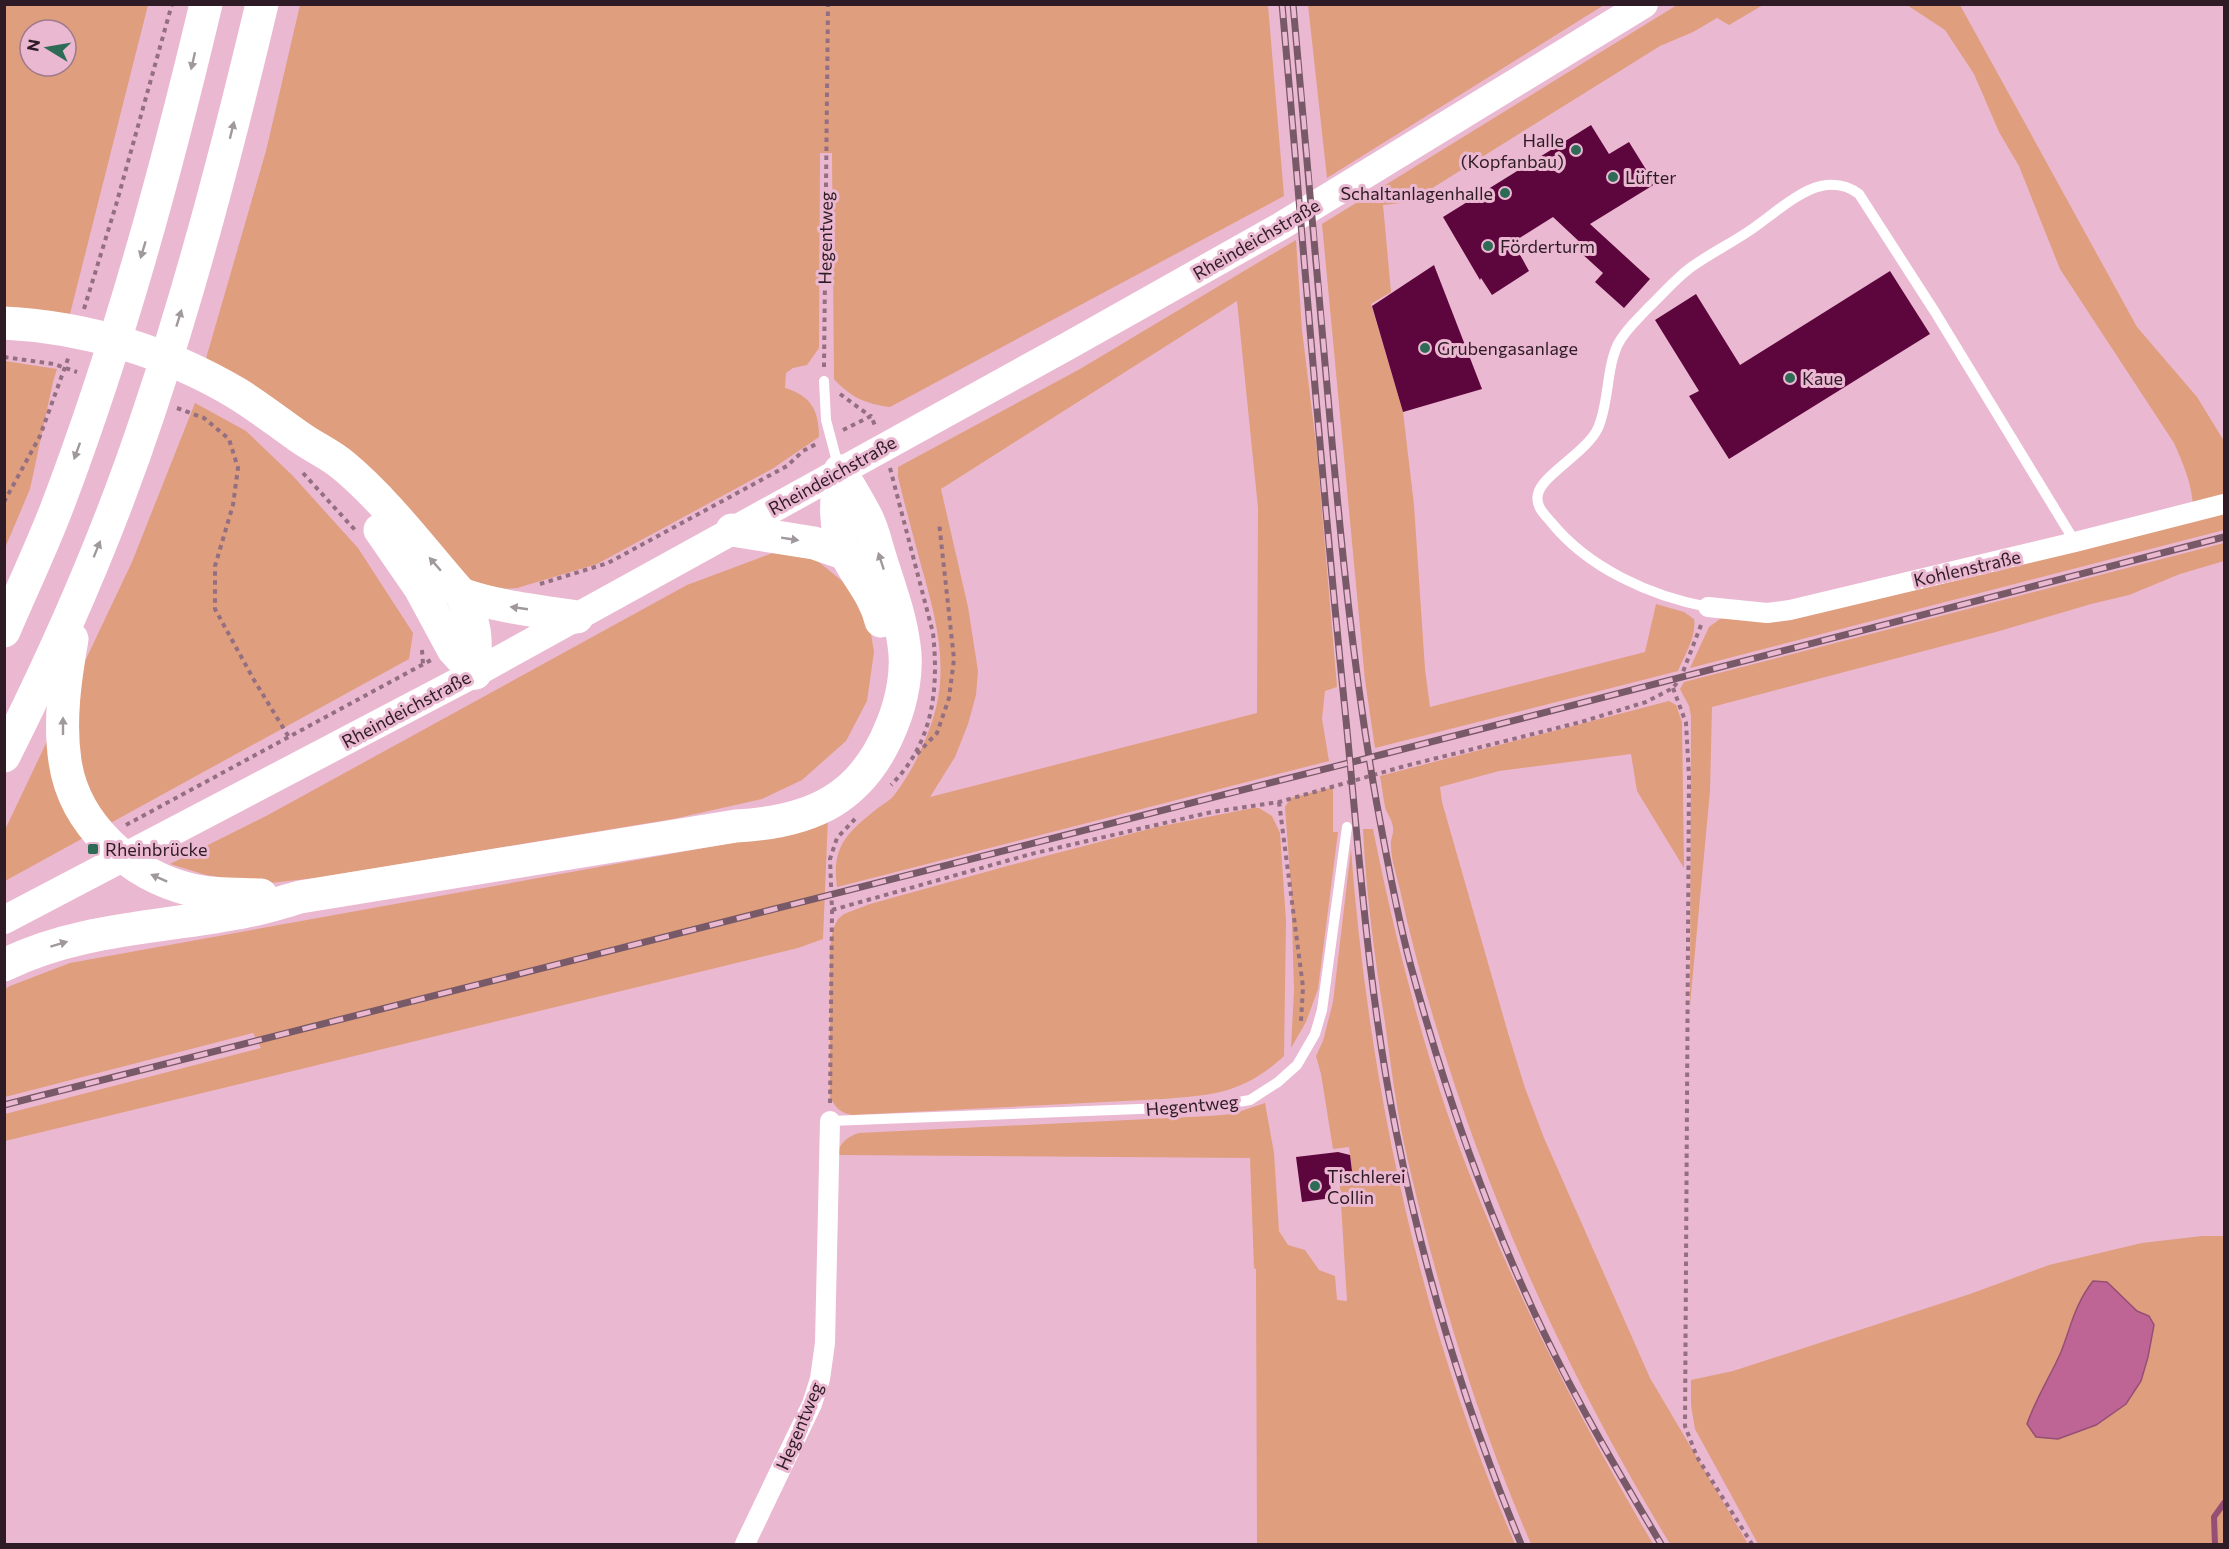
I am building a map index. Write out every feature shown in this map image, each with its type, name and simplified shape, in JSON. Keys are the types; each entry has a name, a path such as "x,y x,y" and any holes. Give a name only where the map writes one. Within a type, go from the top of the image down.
{"highway":[{"path":"4,632 56,512 92,386 151,224 206,4"},
{"path":"4,756 41,682 160,410 262,4"},
{"path":"4,323 58,329 96,337 133,346 169,360 237,394 342,464 370,490 461,594 471,614 476,636 475,673"},
{"path":"300,437 330,475 380,529 420,588 437,646 475,673"},
{"path":"736,826 793,802 833,775 849,759 867,735 879,707 885,676 886,646 880,617 869,590 846,554 837,526 836,506 840,471"},
{"path":"4,965 29,953 64,941 129,927 247,911 300,897 736,826 769,825 798,818 821,808 844,794 865,776 885,745 898,712 904,678 904,647 897,612 868,520 840,471"},
{"path":"4,596 56,512"},
{"path":"732,530 814,543 846,554"},
{"path":"80,593 62,717 65,764 71,784 90,822 118,853 164,881 194,890 216,893 300,897"},
{"path":"461,594 480,601 506,606 577,616"}],"main road":[{"name":"Rheindeichstraße","path":"4,920 475,673 1281,226 1644,4"}],"street":[{"name":"Kohlenstraße","path":"1707,607 1767,613 1790,610 2224,504"},
{"name":"Hegentweg","path":"745,1545 812,1404 820,1379 825,1342 830,1121"}],"lane":[{"path":"1707,607 1658,594 1600,566 1554,526 1538,506 1538,494 1551,476 1574,458 1595,435 1602,420 1606,388 1618,344 1631,325 1689,269 1818,186 1835,184 1852,189 1859,194 1941,321 2075,542"},
{"path":"824,381 826,420 840,471"},
{"name":"Hegentweg","path":"830,1121 1217,1107 1250,1100 1278,1082 1299,1061 1315,1034 1322,1010 1347,826"}],"path":[{"path":"81,319 116,205 172,4"},
{"name":"Hegentweg","path":"824,381 828,4"},
{"path":"4,502 40,436 70,351"},
{"path":"63,353 75,356"},
{"path":"4,357 54,364 92,386"},
{"path":"824,381 851,404 871,416 884,447"},
{"path":"160,410 204,417 228,439 238,468 233,505 215,566 215,609 254,680 305,763"},
{"path":"506,606 508,594 608,563 787,466 803,451 871,416"},
{"path":"301,471 355,530"},
{"path":"915,756 936,733 950,698 954,659 939,522"},
{"path":"830,1121 832,910 1031,854 1212,812 1279,802 1405,766 1581,722 1646,702 1673,688 1681,677 1707,607"},
{"path":"423,664 437,646"},
{"path":"116,831 423,664 437,646"},
{"path":"1673,688 1686,723 1689,777 1684,1426 1697,1457 1752,1545"},
{"path":"1279,802 1303,987 1299,1061"}],"shaded area":[{"path":"1308,4 1604,5 1327,178"},
{"path":"4,5 148,5 70,314 5,308"},
{"path":"300,5 1268,5 1284,196 890,407 859,399 846,391 834,379 832,153 820,153 819,348 807,365 793,368 786,373 785,388 801,395 812,405 819,427 819,437 772,469 597,564 517,588 480,591 205,362 266,151"},
{"path":"1677,5 1763,5 1729,25 1717,18 1693,32 1660,46 1410,202 1383,205 1391,292 1371,304 1403,412 1414,505 1425,669 1430,707 1645,652 1656,604 1684,612 1694,619 1694,632 1689,646 1678,671 1375,748 1365,680 1322,224"},
{"path":"1907,5 1960,5 2137,327 2197,397 2224,441 2224,495 2193,504 2188,480 2174,443 2060,269 2019,166 1999,132 1974,74 1945,30"},
{"path":"1296,240 1302,330 1317,452 1337,687 1325,691 1322,719 1329,761 837,887 839,850 858,825 893,796 908,774 929,731 939,690 940,654 935,618 898,477 898,467 1080,369","holes":["1237,301 1258,508 1257,713 930,797 955,757 968,724 976,695 978,671 968,607 941,489"]},
{"path":"5,361 57,369 30,489 5,548"},
{"path":"195,403 246,431 292,475 358,548 413,633 409,659 5,881 4,832 132,562"},
{"path":"2224,511 2224,530 1690,668 1709,627 1720,619"},
{"path":"2224,543 2224,561 2180,574 2129,595 1712,707 1710,791 1690,1005 1691,716 1689,706 1680,689 1684,682"},
{"path":"778,551 802,553 820,563 858,594 868,616 874,652 867,701 846,741 802,780 762,799 673,819 316,878 261,884 206,875 170,864 268,815 687,585"},
{"path":"1669,701 1676,705 1682,722 1684,868 1637,791 1631,754 1499,771 1440,787 1442,802 1508,1033 1544,1138 1650,1378 1748,1544 1670,1544 1599,1420 1567,1357 1508,1227 1458,1094 1426,992 1408,924 1392,857 1393,825 1385,807 1380,776"},
{"path":"1333,787 1333,832 1338,832 1318,989 1306,1022 1291,1048 1294,991 1291,888 1285,807 1291,798"},
{"path":"1259,808 1272,816 1280,833 1286,921 1284,1056 1256,1078 1228,1090 1181,1098 852,1115 841,1111 834,1104 830,1097 830,947 833,929 838,919 844,914 870,904 1157,827"},
{"path":"828,817 823,939 798,948 5,1141 5,1114 261,1048 253,1033 5,1097 5,989 10,986 70,963 803,830"},
{"path":"1363,829 1373,829 1392,919 1415,1008 1442,1096 1473,1183 1512,1276 1556,1367 1653,1544 1531,1544 1492,1448 1444,1300 1402,1133 1366,878"},
{"path":"1351,849 1359,938 1371,1027 1404,1204 1426,1291 1452,1376 1481,1461 1515,1544 1257,1544 1256,1269 1254,1268 1250,1158 836,1155 844,1141 859,1133 1210,1116 1232,1114 1265,1103 1274,1153 1279,1231 1288,1245 1305,1250 1319,1270 1335,1276 1337,1300 1347,1301 1339,1172 1352,1170 1349,1147 1333,1149 1316,1056 1323,1041 1333,1002"},
{"path":"2202,1236 2224,1236 2224,1544 1758,1544 1695,1429 1691,1405 1691,1380 1733,1371 1970,1294 2049,1265 2142,1243","holes":["2122,1296 2137,1312 2149,1316 2154,1325 2034,1405 2061,1352 2071,1321"]},
{"path":"2093,1281 2107,1282 2137,1311 2149,1316 2154,1325 2141,1381 2126,1404 2096,1425 2058,1439 2036,1437 2027,1424 2061,1352 2078,1307"}],"building":[{"path":"1591,125 1609,154 1629,142 1655,184 1590,224 1650,279 1624,308 1595,282 1603,273 1580,252 1585,247 1553,217 1513,242 1529,271 1492,295 1481,278 1480,280 1443,217"},
{"name":"Grubengasanlage","path":"1434,265 1482,389 1403,412 1372,306"},
{"name":"Kaue","path":"1890,271 1930,334 1729,459 1689,396 1699,391 1655,320 1696,294 1740,365"},
{"name":"Tischlerei Collin","path":"1338,1152 1350,1155 1352,1171 1329,1174 1332,1198 1302,1202 1296,1157"}],"waterway":[{"path":"2215,1544 2214,1517 2224,1503"}],"railway":[{"path":"1282,4 1336,622 1365,921 1386,1079 1407,1184 1433,1289 1482,1443 1521,1544"},
{"path":"1293,4 1348,602 1368,754 1405,943 1437,1057 1468,1151 1523,1288 1571,1387 1661,1544"},
{"path":"4,1105 1380,755 2224,537"}],"place":[{"name":"Halle (Kopfanbau)","path":"1576,150"},
{"name":"Lüfter","path":"1613,177"},
{"name":"Schaltanlagenhalle","path":"1505,193"},
{"name":"Förderturm","path":"1488,246"},
{"name":"Grubengasanlage","path":"1425,348"},
{"name":"Kaue","path":"1790,378"},
{"name":"Rheinbrücke","path":"93,849"},
{"name":"Tischlerei Collin","path":"1315,1186"}]}
